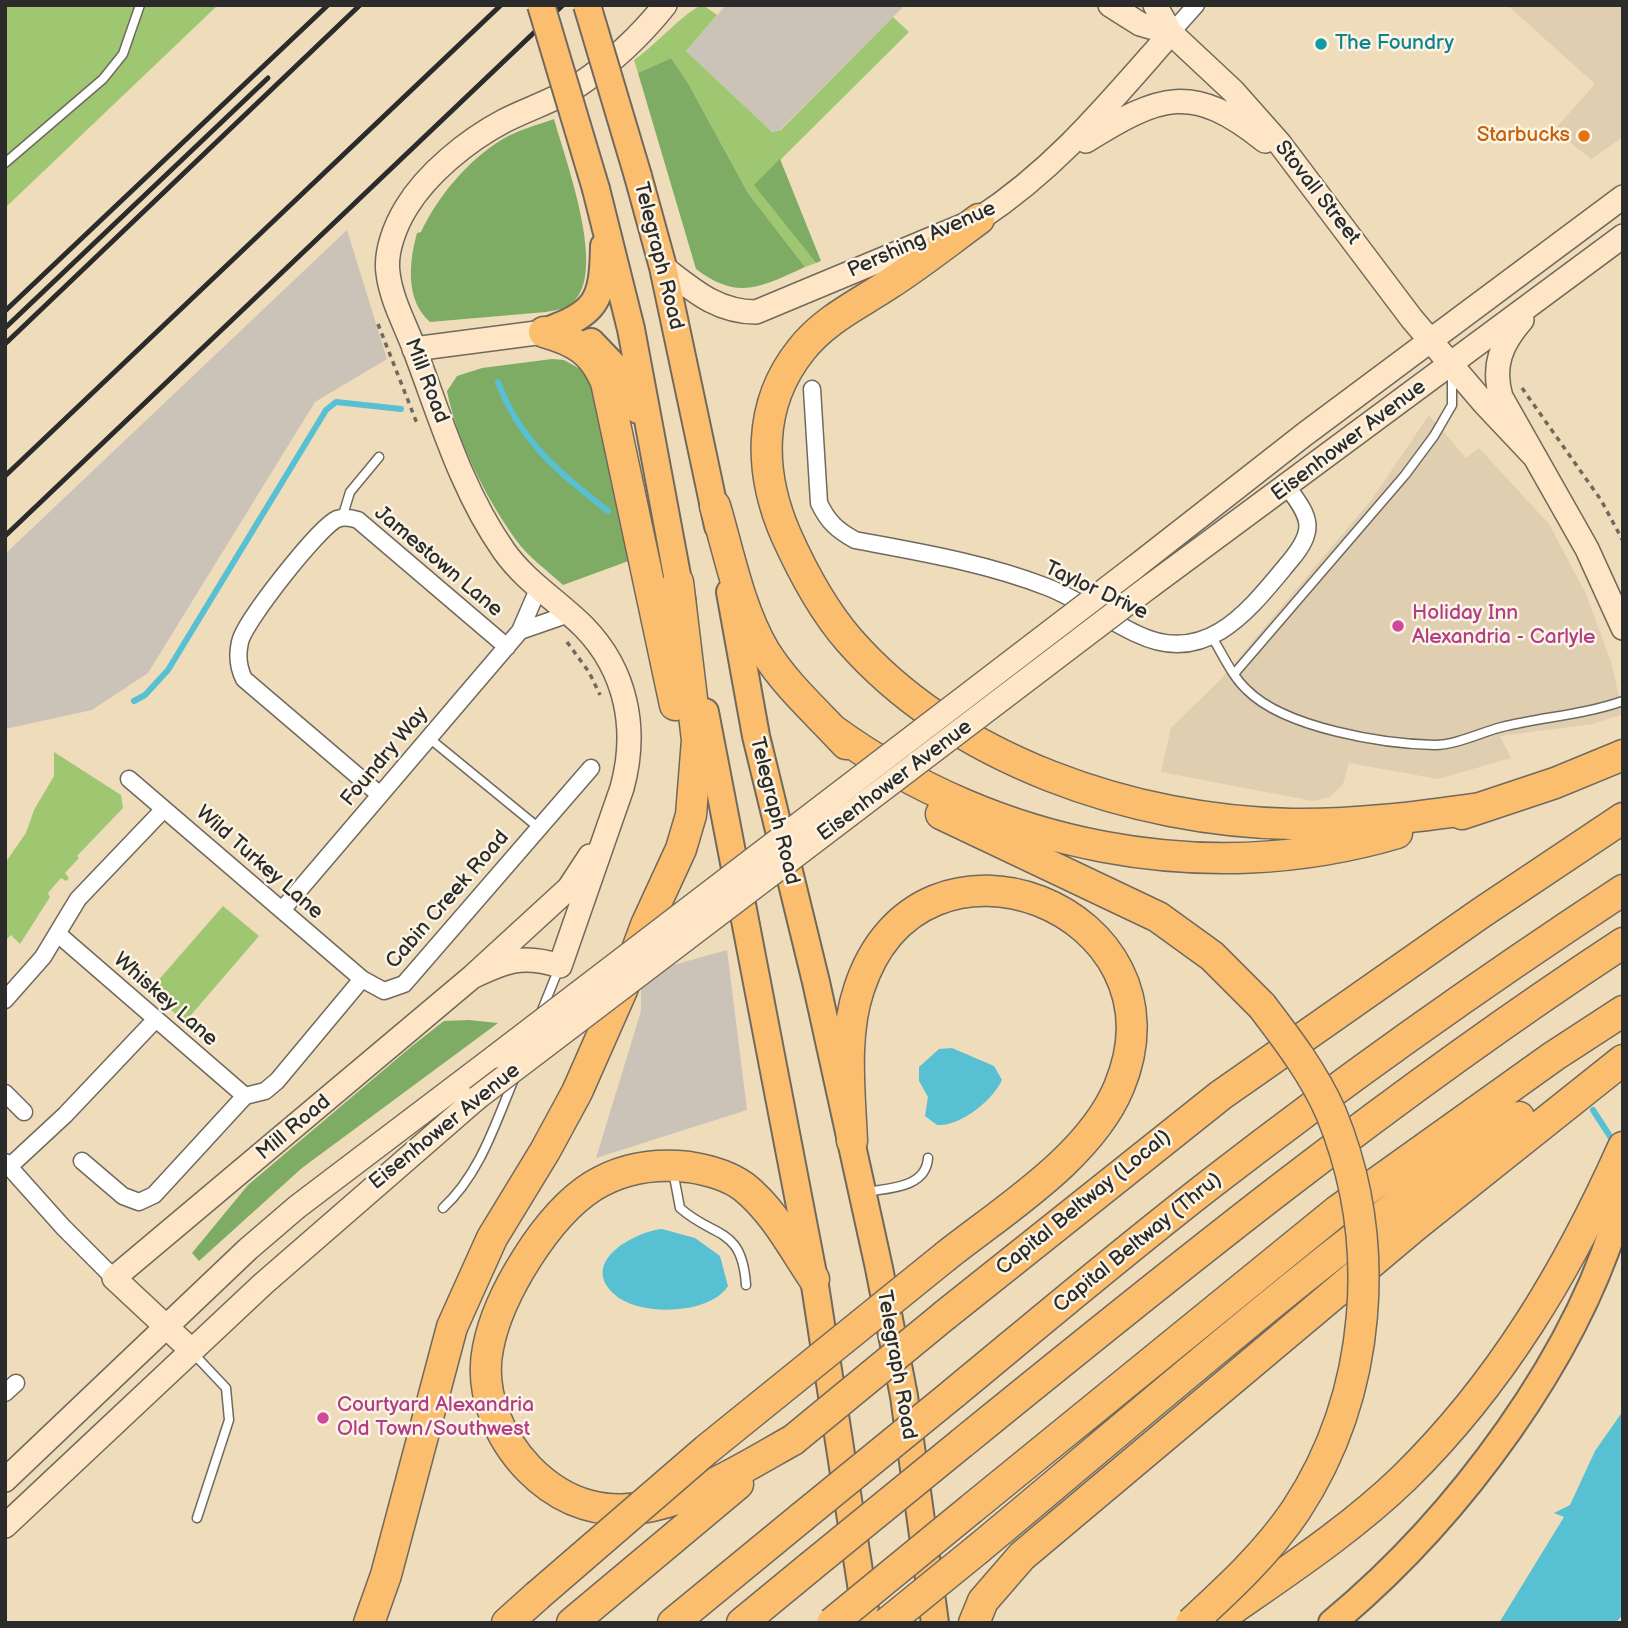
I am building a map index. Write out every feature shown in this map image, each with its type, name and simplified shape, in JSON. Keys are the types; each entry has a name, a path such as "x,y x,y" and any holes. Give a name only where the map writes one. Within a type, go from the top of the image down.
{"highway":[{"path":"979,219 816,333 790,367 772,405 767,423 767,470 783,528 813,591 849,639 901,689 956,728 1033,768 1132,802 1237,820 1288,824 1395,820 1480,808"},
{"path":"544,332 580,345 599,366 606,382 672,682 679,764 676,802 669,840 657,875 646,925"},
{"path":"715,506 748,617 763,648 806,703 860,760 916,802 1158,917 1212,956 1262,1006 1309,1072 1331,1114 1342,1144 1360,1231 1362,1331 1343,1412 1309,1488 1263,1553 1191,1623"},
{"path":"369,1623 386,1576 452,1327 492,1238 545,1151 577,1091 622,990 646,925 681,849 691,815 696,780 693,694 678,582"},
{"path":"833,730 897,773 952,800 1018,824 1101,846 1152,855 1257,860 1303,856 1385,837 1555,783 1623,755"},
{"name":"Capital Beltway (Local)","path":"572,1623 945,1315 1222,1095 1481,913 1623,818"},
{"path":"507,1623 706,1450 1074,1152 1099,1122 1119,1088 1130,1050 1126,994 1103,946 1066,914 1027,894 1006,891 979,890 953,895 928,904 903,920 884,940 869,964 853,1013 852,1141"},
{"name":"Capital Beltway (Thru)","path":"673,1623 1211,1183 1500,971 1623,890"},
{"name":"Capital Beltway (Thru)","path":"742,1623 1285,1183 1523,1010 1623,943"},
{"path":"832,1623 1336,1211 1521,1079 1623,1011"},
{"path":"887,1623 1282,1297 1418,1190 1623,1047"},
{"path":"974,1623 983,1601 1022,1556 1416,1225 1623,1060"},
{"path":"1213,1623 1362,1514 1403,1479 1474,1402 1545,1302 1573,1253 1623,1147"},
{"path":"793,1440 689,1496 652,1508 613,1509 563,1495 541,1480 511,1447 495,1416 487,1376 488,1350 506,1298 541,1240 560,1215 592,1187 630,1170 673,1165 706,1170 743,1186 771,1215 814,1279"}],"main road":[{"name":"Telegraph Road","path":"541,5 604,219 631,329 658,461 678,582 766,1016 814,1279 867,1623"},
{"name":"Telegraph Road","path":"587,5 663,267 715,506 756,736 852,1141 904,1396 935,1623"},
{"name":"Mill Road","path":"472,976 508,960 545,961 560,966 629,762 628,714 616,671 601,647 507,555 481,514 435,409 387,272 394,234 406,207 445,163 501,122 579,85 614,56 665,5"},
{"name":"Stovall Street","path":"1110,5 1140,24 1171,33"},
{"name":"Stovall Street","path":"1155,5 1171,33 1233,91 1299,170 1431,340 1534,456"},
{"name":"Pershing Avenue","path":"663,267 704,299 723,308 756,312 979,219 1009,200 1062,155 1171,33"},
{"path":"1062,155 1144,107 1187,101 1230,115 1299,170"},
{"name":"Eisenhower Avenue","path":"5,1480 248,1249 329,1181 1431,340 1623,197"},
{"path":"544,332 577,319 597,300 603,270 604,219"},
{"name":"Eisenhower Avenue","path":"5,1526 190,1349 316,1235 477,1098 1149,587 1288,488 1623,236"},
{"path":"1553,288 1512,331 1497,363 1496,379 1501,397 1587,549 1623,628"},
{"path":"414,349 544,332 579,336 607,356 623,379 658,461"},
{"name":"Mill Road","path":"114,1278 472,976 569,888 607,830"},
{"path":"1332,1623 1422,1540 1502,1439 1571,1323 1592,1281 1623,1196"},
{"path":"114,1278 190,1349"}],"street":[{"path":"1171,33 1196,5"},
{"name":"Taylor Drive","path":"811,389 819,503 826,519 838,531 855,540 980,567 1048,587 1140,635 1161,643 1187,643 1212,636 1241,617 1304,543 1307,517 1288,488"},
{"name":"Jamestown Lane","path":"380,795 244,679 238,656 243,632 253,614 329,525 342,518 359,520 507,647"},
{"name":"Foundry Way","path":"282,910 520,631 539,587"},
{"path":"520,631 569,614"},
{"name":"Cabin Creek Road","path":"82,1161 123,1196 139,1202 162,1190 245,1096 265,1091 277,1081 362,979 384,991 404,984 591,768"},
{"name":"Wild Turkey Lane","path":"129,779 362,979"},
{"path":"5,1000 59,935 78,899 164,809"},
{"name":"Whiskey Lane","path":"59,935 245,1096"},
{"path":"114,1278 63,1227 8,1164 74,1106 155,1020"},
{"path":"5,1093 24,1112"}],"lane":[{"path":"5,163 103,79 123,54 140,5"},
{"path":"1234,674 1405,475 1434,436 1452,405 1452,364"},
{"path":"342,518 350,492 379,457"},
{"path":"1212,636 1234,674 1248,691 1272,709 1345,732 1438,745 1505,726 1556,718 1623,701"},
{"path":"429,738 539,828"},
{"path":"443,1208 461,1191 472,1174 560,966"},
{"path":"863,1193 910,1184 923,1172 928,1158"},
{"path":"673,1165 680,1208 735,1244 744,1261 746,1285"},
{"path":"190,1349 226,1388 229,1420 197,1518"}],"path":[{"path":"379,324 423,437"},
{"path":"1518,382 1601,500 1623,541"},
{"path":"546,622 566,641 589,672 605,706"}],"shaded area":[{"path":"726,5 905,5 780,130 772,132 686,51"},
{"path":"1507,5 1623,5 1623,137 1591,159 1554,130 1595,84"},
{"path":"347,230 387,359 315,402 148,673 92,710 5,729 5,554"},
{"path":"1429,415 1466,458 1479,448 1549,524 1586,594 1611,662 1623,714 1593,724 1500,736 1511,758 1438,779 1349,763 1343,784 1330,797 1313,801 1161,772 1171,728 1220,680 1372,499"},
{"path":"727,950 747,1110 596,1158 641,1011 641,974"}],"green space":[{"path":"5,5 218,5 5,208"},
{"path":"703,5 717,15 686,51 772,132 781,130 893,17 909,32 755,185 816,263 805,267 748,193 688,83 671,58 638,73 634,60 689,13"},
{"path":"671,58 688,83 748,193 805,267 750,288 725,285 696,269 638,73"},
{"path":"554,119 585,238 584,283 576,299 566,307 546,312 430,322 416,303 411,280 417,233 421,232 445,192 478,157 509,136"},
{"path":"780,159 821,261 816,263 754,185"},
{"path":"552,359 564,360 591,375 634,559 563,585 521,546 494,506 465,449 447,391 457,376 482,368"},
{"path":"54,752 121,795 123,808 77,856 79,858 65,873 69,878 66,881 61,878 48,893 50,897 20,944 11,935 5,941 5,863 26,833 34,810 54,776"},
{"path":"223,906 259,936 185,1022 149,991"},
{"path":"444,1021 498,1023 302,1168 199,1261 192,1253 248,1185 412,1046"}],"water":[{"path":"952,1048 994,1066 1002,1080 998,1088 975,1111 956,1122 937,1125 925,1116 928,1097 919,1081 919,1067 939,1049"},
{"path":"662,1229 695,1238 720,1256 728,1286 719,1296 706,1303 673,1310 639,1307 614,1294 605,1282 603,1271 606,1260 625,1242"},
{"path":"1623,1411 1623,1614 1616,1623 1499,1623 1564,1517 1554,1513 1570,1505 1595,1451"}],"waterway":[{"path":"498,382 518,422 543,455 608,511"},
{"path":"134,701 145,695 168,670 326,410 336,402 401,409"},
{"path":"1593,1110 1615,1144"}],"railway":[{"path":"5,311 328,5"},
{"path":"5,344 360,5"},
{"path":"5,476 501,5"},
{"path":"5,536 563,5"},
{"path":"5,328 268,78"}],"place":[{"name":"The Foundry","path":"1321,44"},
{"name":"Starbucks","path":"1584,136"},
{"name":"Holiday Inn Alexandria - Carlyle","path":"1398,626"},
{"name":"Courtyard Alexandria Old Town/Southwest","path":"323,1418"}]}
